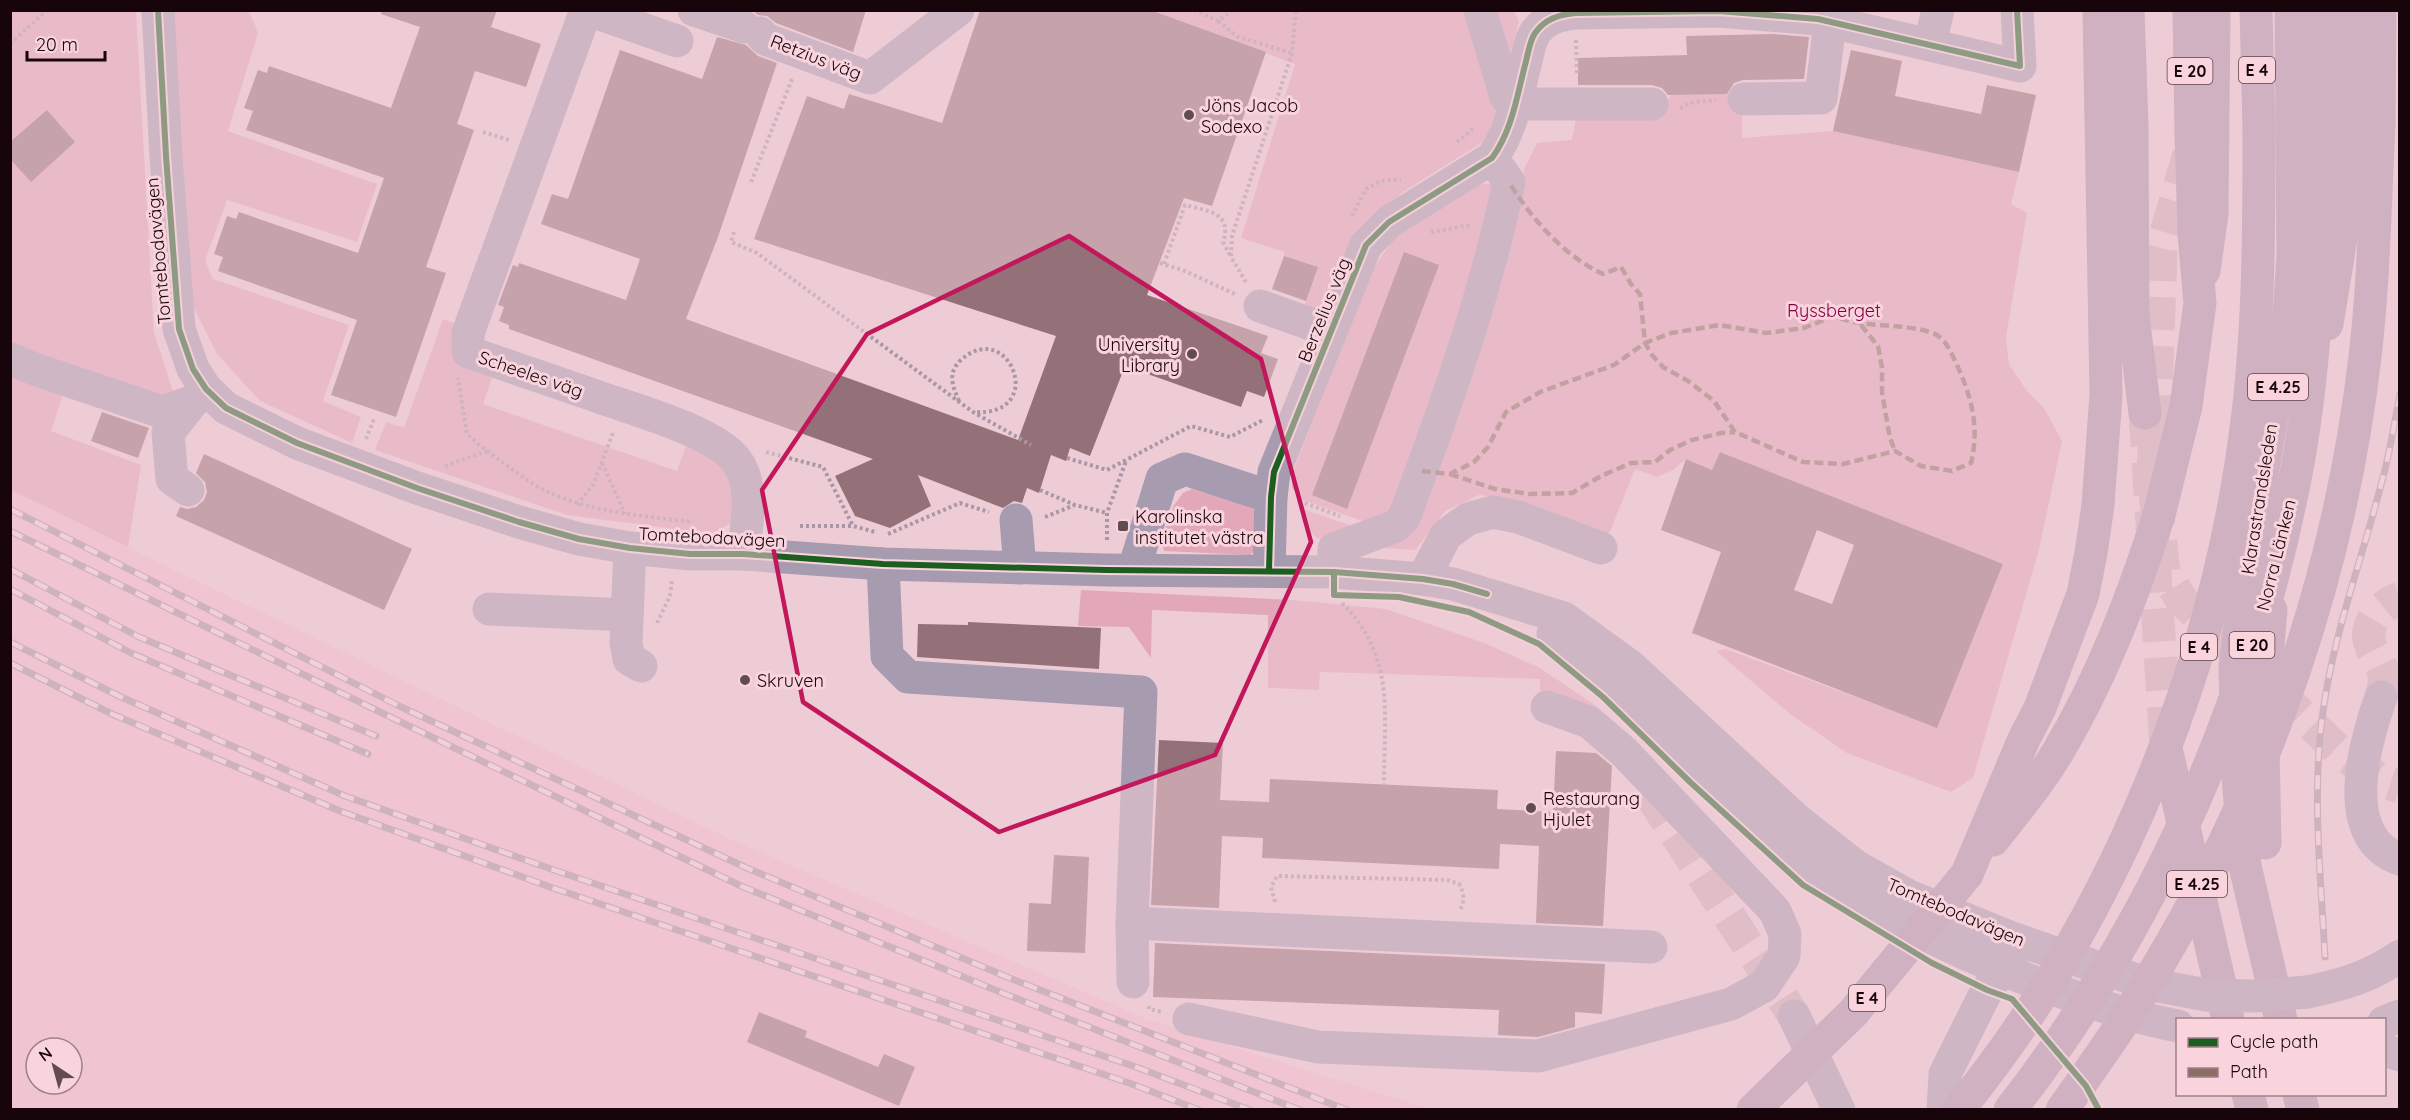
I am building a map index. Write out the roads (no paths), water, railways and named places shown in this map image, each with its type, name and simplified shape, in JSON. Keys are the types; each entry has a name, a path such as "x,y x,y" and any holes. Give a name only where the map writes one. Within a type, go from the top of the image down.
{"highway":[{"path":"1966,873 2024,739 2040,708 2083,594 2091,553 2098,505 2106,395 2099,10"},
{"path":"2128,10 2132,125 2133,316 2145,413 2150,234 2148,10"},
{"name":"E 20","path":"2189,10 2202,131 2194,234 2200,303"},
{"name":"E 4","path":"2202,131 2214,10"},
{"name":"E 4","path":"1958,1110 2011,1040 2067,953 2138,814 2175,722 2215,592 2240,475 2255,346 2259,243 2256,10"},
{"name":"Klarastrandsleden","path":"2281,1018 2245,866 2237,762 2235,666 2249,553 2289,314 2293,245 2291,10"},
{"name":"Norra Länken","path":"2010,1110 2076,1018 2135,921 2179,834 2218,745 2248,658 2275,568 2298,463 2317,297 2323,126 2322,10"},
{"path":"2263,938 2265,841 2263,748 2271,609 2291,494 2330,307 2343,220 2351,123 2352,10"},
{"path":"2062,1110 2111,1041 2159,964 2238,815 2295,667 2325,570 2343,492 2365,357 2373,264 2379,125 2379,10"},
{"name":"E 4","path":"1753,1110 1853,1013 2033,790 2056,755 2112,647 2159,515 2186,406 2200,303"},
{"name":"E 4.25","path":"2166,748 2228,1018"}],"street":[{"name":"Tomtebodavägen","path":"158,10 179,329 193,369 199,396 297,443 417,488 579,539 630,548 690,554 742,554 883,564 1269,571 1334,584 1424,579 1453,584 1487,594 1549,631 1619,689 1736,803 1785,846 1840,888 1958,934 2017,940 2153,986 2207,995 2255,996 2307,992 2349,984 2388,965 2400,956"},
{"path":"587,10 677,41"},
{"name":"Scheeles väg","path":"587,10 468,333 468,352 702,435 722,446 737,461 746,483 747,504 742,554"},
{"name":"Retzius väg","path":"694,10 752,30 765,39 870,78 958,10"},
{"path":"1480,10 1506,97 1530,104 1577,106 1652,104"},
{"path":"1930,43 1938,10"},
{"path":"1334,584 1334,549 1396,526 1404,518 1477,310 1509,182 1492,158 1502,144 1533,35 1569,14 1719,11 1823,17 2020,66 2017,10"},
{"path":"1732,100 1821,98 1823,17"},
{"name":"Berzelius väg","path":"1269,571 1288,496 1274,472 1366,245 1397,216 1492,158"},
{"path":"1260,306 1330,331"},
{"path":"10,358 37,370 162,412 199,396"},
{"path":"188,490 172,479 168,433 199,396"},
{"path":"1134,569 1162,479 1185,468 1288,496"},
{"path":"1424,579 1446,535 1468,519 1493,512 1518,517 1601,548"},
{"path":"1016,520 1020,568"},
{"path":"630,548 626,643 629,659 641,666"},
{"path":"883,564 887,656 908,677 1141,692 1132,923 1133,982"},
{"path":"489,609 627,615"},
{"path":"2381,698 2366,748 2361,780 2362,819 2374,843 2400,859"},
{"path":"1189,1019 1318,1047 1538,1056 1731,1004 1764,986 1784,956 1785,934 1775,911 1624,752 1588,722 1547,707"},
{"path":"1132,923 1651,947"},
{"name":"Tomtebodavägen","path":"1958,934 1996,968 2097,1005 2152,1022 2176,1026"},
{"path":"1943,1110 1945,1074 1996,968 2017,940"},
{"path":"1794,1016 1839,1110"},
{"path":"2386,1022 2400,1016"}],"tunnel":[{"path":"2189,154 2161,250 2153,477 2164,571 2181,599 2341,753 2382,781 2400,787"},
{"path":"2145,413 2166,747"},
{"path":"2381,697 2384,674 2369,641 2370,625 2385,606 2400,598"},
{"path":"1649,793 1794,1016"}],"railway":[{"path":"2325,957 2318,808 2322,719 2333,658 2385,470 2400,395"},
{"path":"10,509 399,706 747,868 1012,979 1347,1110"},
{"path":"10,531 741,886 1005,994 1300,1110"},
{"path":"10,569 139,637 376,736"},
{"path":"10,589 131,653 368,754"},
{"path":"10,642 119,696 345,796 554,870 1136,1067 1250,1110"},
{"path":"10,663 112,714 340,811 553,888 1132,1084 1199,1110"}],"place":[{"name":"Jöns Jacob Sodexo","path":"1189,115"},
{"name":"University Library","path":"1192,354"},
{"name":"Karolinska institutet västra","path":"1123,526"},
{"name":"Skruven","path":"745,680"},
{"name":"Restaurang Hjulet","path":"1531,808"}],"park label":[{"name":"Ryssberget","path":"1834,310"}]}
